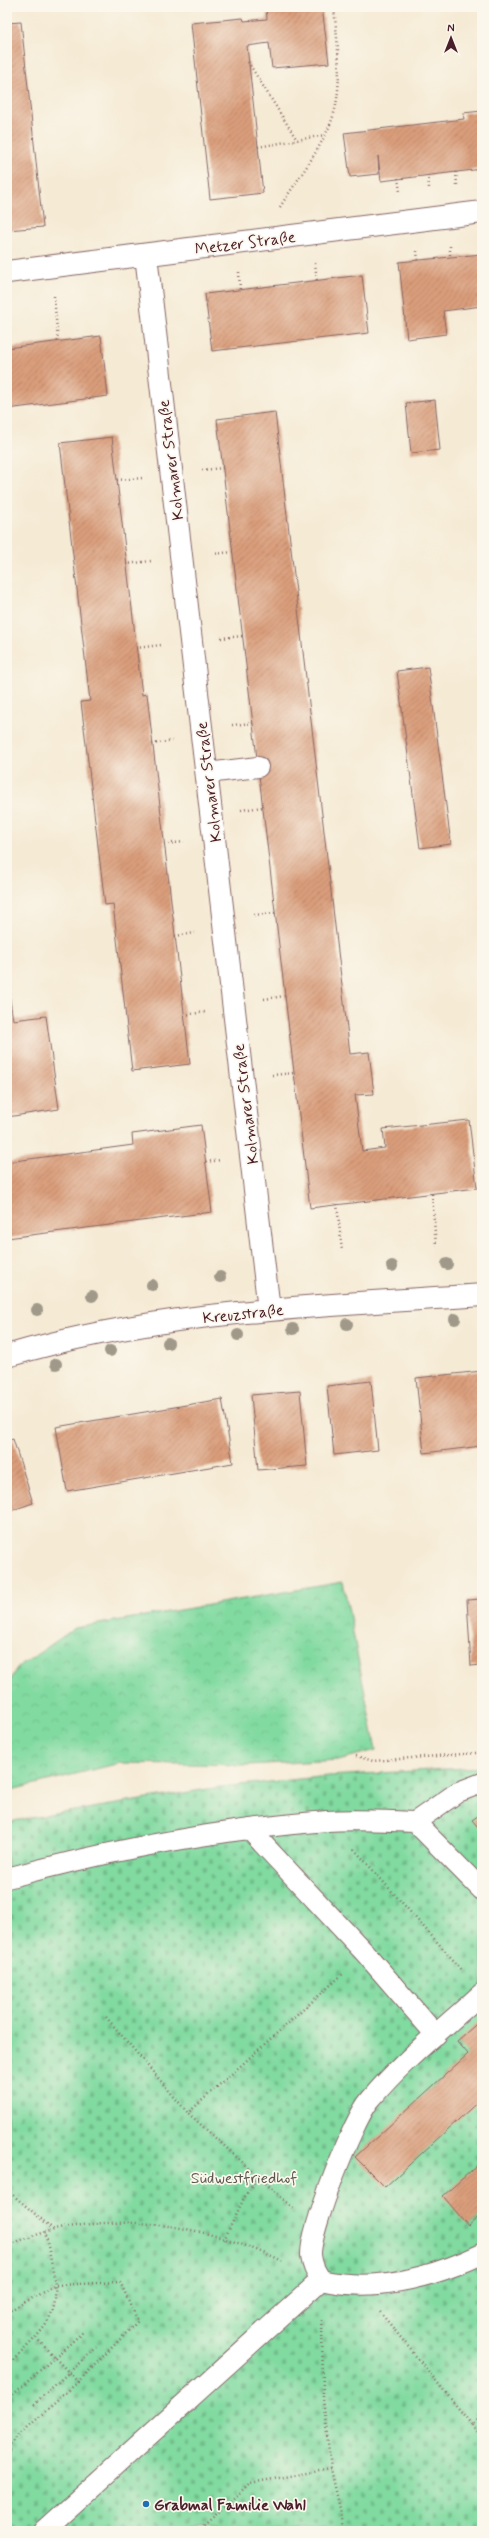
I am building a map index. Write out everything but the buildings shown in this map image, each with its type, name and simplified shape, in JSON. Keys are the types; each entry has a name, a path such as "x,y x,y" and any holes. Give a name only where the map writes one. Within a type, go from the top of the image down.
{"street":[{"name":"Metzer Straße","path":"7,272 482,212"},
{"name":"Kolmarer Straße","path":"146,255 269,1310"},
{"name":"Kreuzstraße","path":"7,1356 52,1342 161,1321 269,1310 482,1295"}],"lane":[{"path":"207,773 258,767"},
{"path":"7,1878 90,1856 249,1829 328,1821 415,1822 458,1792 482,1784"},
{"path":"415,1822 482,1890"},
{"path":"249,1829 366,1954 436,2035"},
{"path":"482,1993 379,2090 361,2113 314,2228 311,2254 313,2267 322,2280 356,2284 417,2279 482,2254"},
{"path":"43,2531 322,2280"}],"path":[{"path":"258,241 325,135 336,106 340,65 334,7"},
{"path":"248,62 297,140"},
{"path":"258,148 325,135"},
{"path":"398,178 401,200"},
{"path":"314,259 317,281"},
{"path":"53,290 58,342"},
{"path":"194,471 223,468"},
{"path":"117,480 149,477"},
{"path":"211,554 233,552"},
{"path":"126,564 153,561"},
{"path":"213,639 243,636"},
{"path":"136,648 163,645"},
{"path":"231,725 253,723"},
{"path":"152,744 174,741"},
{"path":"233,811 263,807"},
{"path":"164,844 187,842"},
{"path":"253,915 275,912"},
{"path":"175,936 198,933"},
{"path":"263,999 285,996"},
{"path":"184,1015 207,1012"},
{"path":"264,1076 294,1073"},
{"path":"432,1194 436,1246"},
{"path":"337,1204 342,1251"},
{"path":"356,1756 373,1761 482,1753"},
{"path":"328,1821 466,1974"},
{"path":"188,2113 366,1954"},
{"path":"106,2017 188,2113 314,2228"},
{"path":"224,2240 244,2198 258,2176"},
{"path":"7,2190 55,2230"},
{"path":"7,2246 29,2236 55,2230 109,2224 171,2225 224,2240 276,2259 317,2280 322,2280 323,2399 331,2469 345,2531"},
{"path":"7,2366 36,2338 46,2326 55,2309 56,2285 45,2232"},
{"path":"7,2312 56,2285 120,2282 138,2321 78,2382 7,2446 9,2450 7,2452"},
{"path":"356,2284 472,2425 482,2442"},
{"path":"7,2400 83,2332"},
{"path":"36,2338 78,2382"},
{"path":"34,2404 98,2346"},
{"path":"472,2425 482,2416"},
{"path":"198,2531 250,2483 331,2469"}],"green space":[{"path":"343,1582 376,1750 338,1760 248,1765 120,1763 7,1791 7,1687 16,1669 75,1628"},
{"name":"Südwestfriedhof","path":"482,1767 482,2531 7,2531 7,1822 220,1787 329,1776"}],"place":[{"name":"Grabmal Familie Wahl","path":"146,2504"}]}
